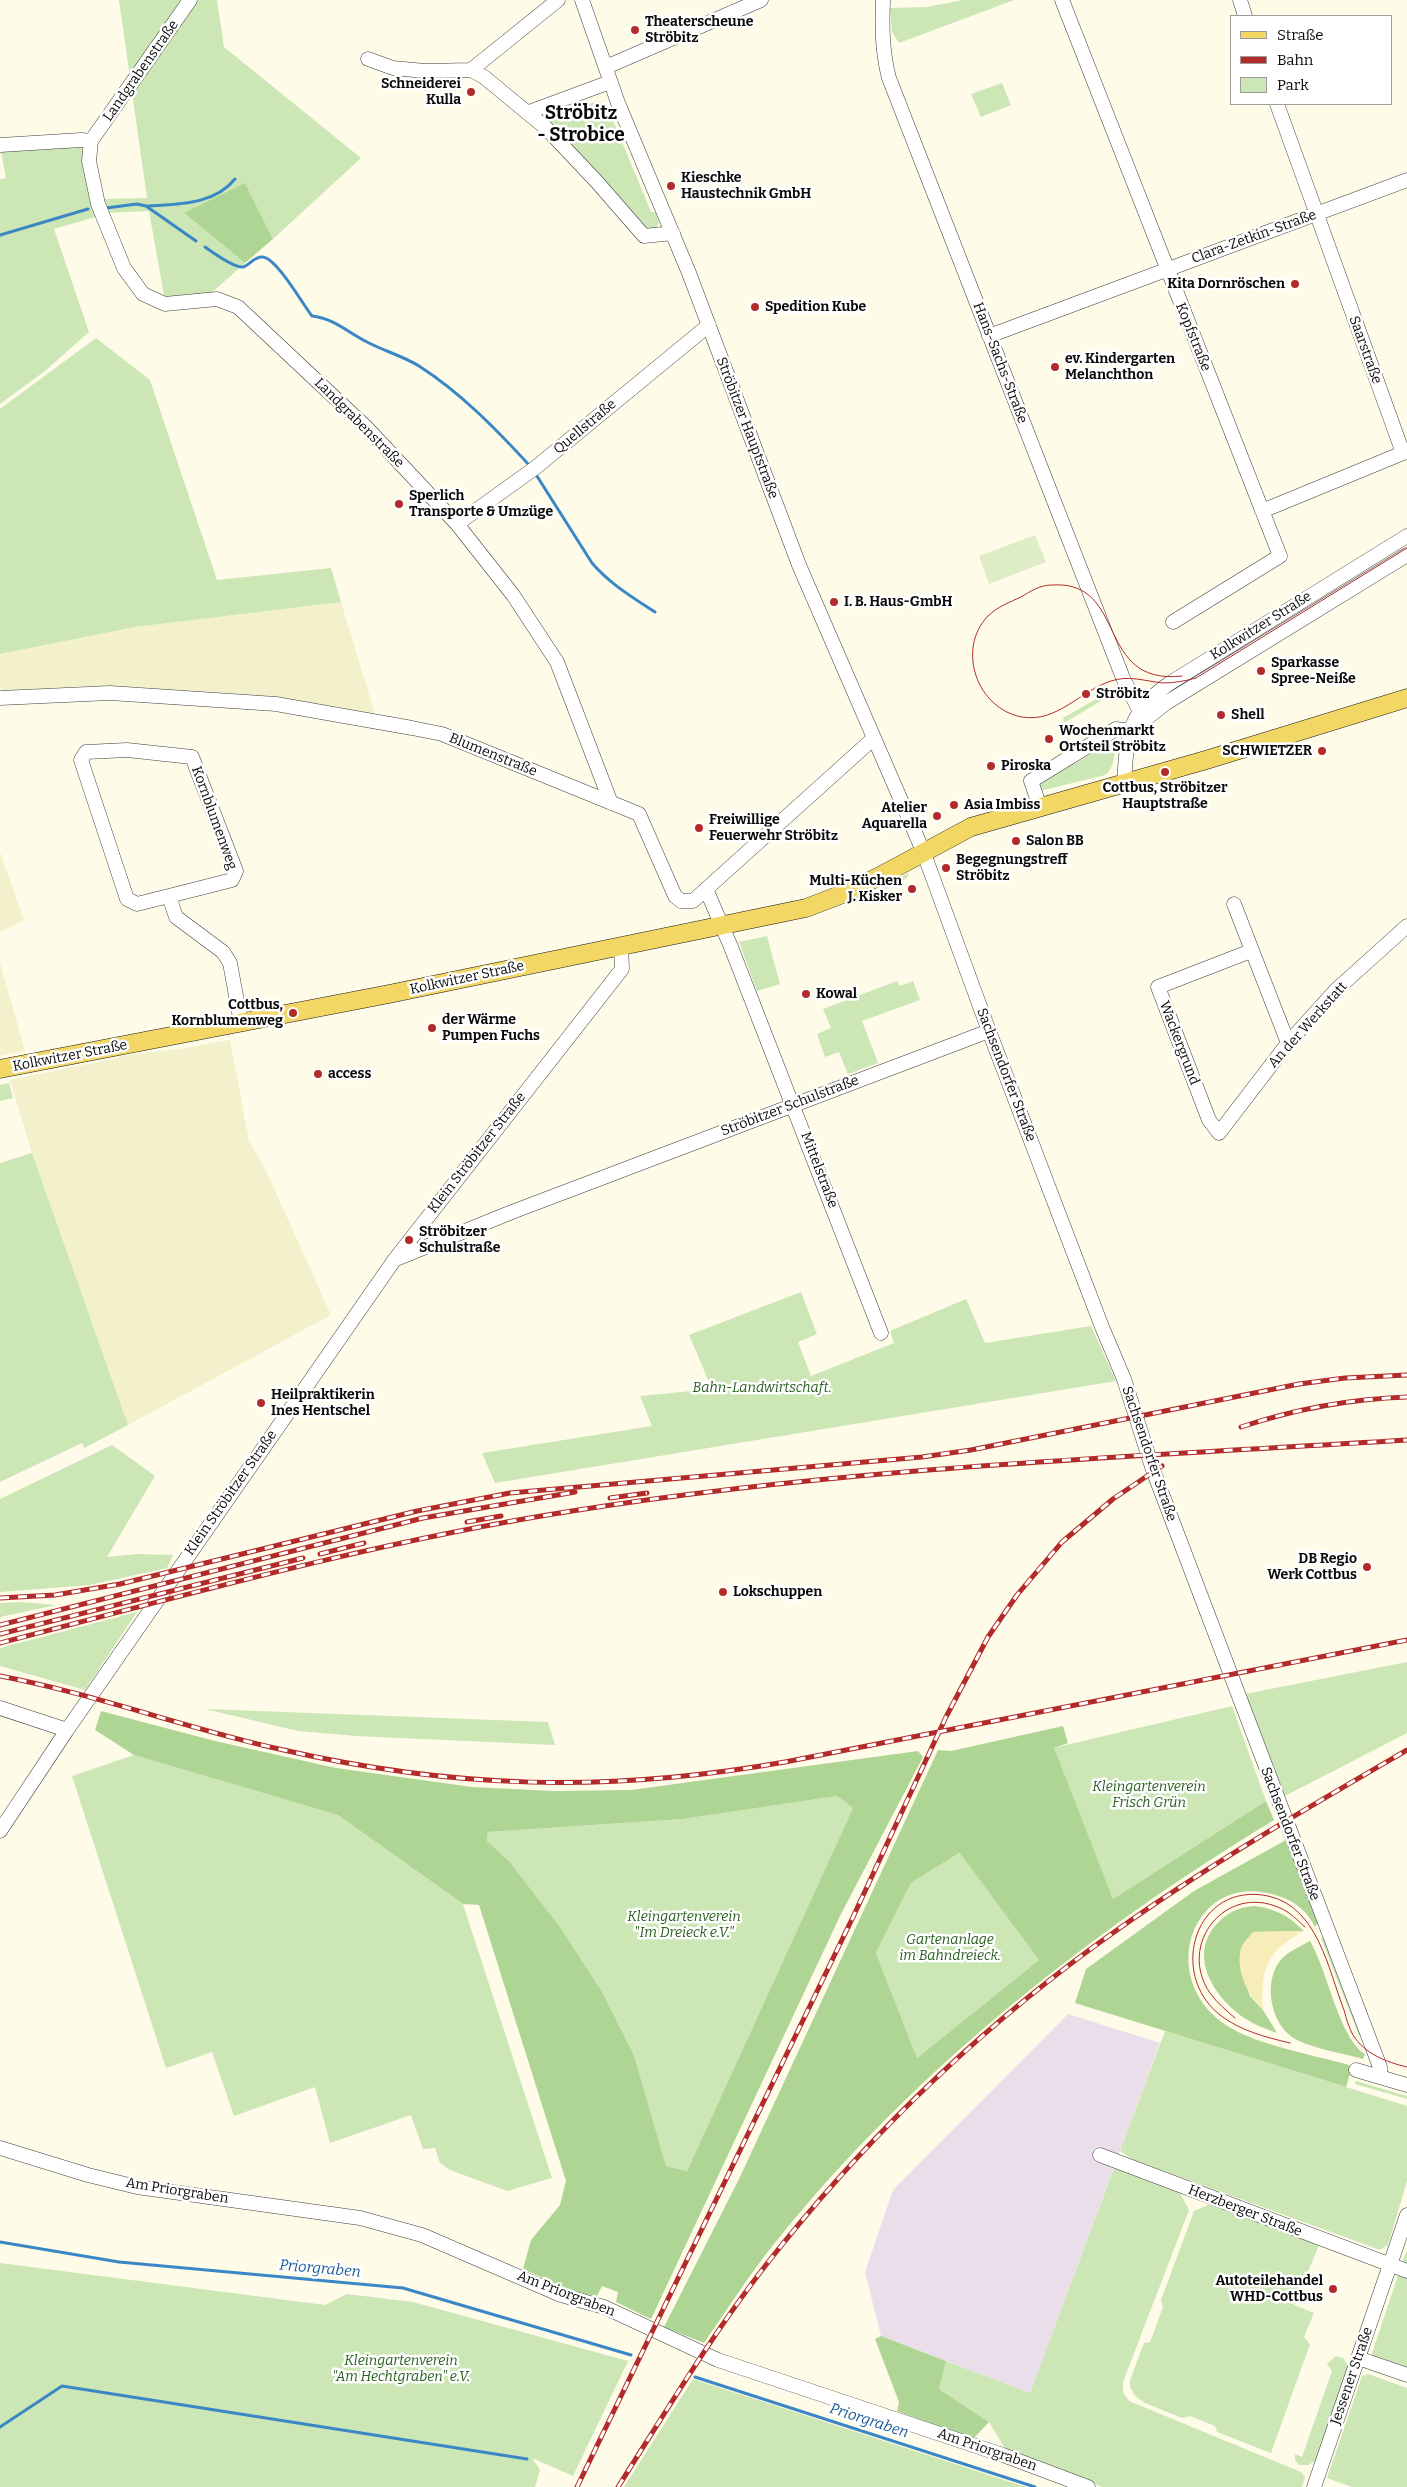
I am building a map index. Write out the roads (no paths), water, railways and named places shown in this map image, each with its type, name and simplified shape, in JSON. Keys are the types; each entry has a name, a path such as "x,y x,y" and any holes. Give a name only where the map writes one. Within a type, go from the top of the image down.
{"main road":[{"name":"Kolkwitzer Straße","path":"0,1069 240,1024 722,925 814,904 880,876 971,827 1124,784 1407,698"}],"street":[{"name":"Landgrabenstraße","path":"190,0 91,141 89,161 98,204 124,268 144,294 165,304 217,299 238,307 366,427 457,524 513,595 557,662 611,803"},
{"path":"368,58 393,68 425,72 471,70 558,0"},
{"name":"Ströbitzer Hauptstraße","path":"582,0 638,156 673,233 799,565 924,851"},
{"path":"606,67 760,0"},
{"name":"Hans-Sachs-Straße","path":"883,0 881,30 884,61 889,78 1123,678 1142,715"},
{"name":"Kopfstraße","path":"1062,0 1166,270 1280,556 1173,622"},
{"path":"1240,0 1245,15"},
{"path":"471,70 529,112 597,182 644,236 673,233"},
{"path":"529,112 610,82"},
{"name":"Saarstraße","path":"1262,511 1403,453 1276,105"},
{"path":"0,145 91,141"},
{"name":"Clara-Zetkin-Straße","path":"989,336 1407,180"},
{"name":"Quellstraße","path":"457,524 533,470 708,325"},
{"name":"Kolkwitzer Straße","path":"1131,731 1142,715 1147,700 1170,683 1407,536"},
{"name":"Kolkwitzer Straße","path":"1142,715 1166,703 1407,555"},
{"name":"Blumenstraße","path":"0,698 110,693 276,704 442,734 639,814 675,896 681,901 693,901 706,889"},
{"path":"1040,807 1031,781 1116,729 1131,731 1127,748 1124,784"},
{"path":"706,889 874,738"},
{"name":"Kornblumenweg","path":"127,750 192,757 236,871 232,880 169,896 137,904 127,899 81,760 86,752 127,750"},
{"name":"Sachsendorfer Straße","path":"924,851 989,1031 1102,1327 1124,1379 1153,1470 1380,2067 1380,2077"},
{"name":"Mittelstraße","path":"706,889 794,1105 881,1333"},
{"path":"169,896 176,917 223,952 230,963 240,1024"},
{"path":"1234,904 1288,1043"},
{"name":"An der Werkstatt","path":"1219,1133 1288,1043 1336,990 1407,926"},
{"name":"Klein Ströbitzer Straße","path":"0,1830 67,1730 395,1259 622,969 621,946"},
{"name":"Wackergrund","path":"1219,1133 1209,1120 1158,987 1251,950"},
{"name":"Ströbitzer Schulstraße","path":"395,1259 512,1212 989,1031"},
{"path":"0,1708 67,1730"},
{"path":"1356,2070 1407,2085"},
{"name":"Am Priorgraben","path":"0,2148 88,2175 137,2187 360,2218 422,2235 561,2295 604,2307 718,2360 1003,2455 1088,2487"},
{"name":"Herzberger Straße","path":"1100,2155 1391,2265"},
{"name":"Jessener Straße","path":"1314,2487 1407,2215"},
{"path":"1391,2265 1407,2271"},
{"path":"1358,2358 1407,2375"}],"waterway":[{"path":"148,206 195,202 217,194 235,179"},
{"path":"106,208 137,204 146,206 196,241"},
{"path":"0,235 88,209"},
{"path":"205,247 239,267 243,267 260,257 269,260 289,282 312,316 334,323 367,342 419,366 478,412 530,466"},
{"path":"535,473 592,563 614,584 655,612"},
{"name":"Priorgraben","path":"0,2242 119,2262 403,2288 631,2355"},
{"name":"Priorgraben","path":"695,2377 1035,2487"},
{"path":"0,2427 62,2386 527,2459"}],"tram line":[{"path":"1182,676 1154,675 1135,665 1122,650 1104,614 1092,599 1076,588 1044,586 1004,605 988,616 978,629 973,645 976,676 983,690 993,702 1006,712 1022,717 1035,718 1057,711 1100,686 1118,679 1130,678 1163,683 1180,682 1196,678 1407,548"},
{"path":"1290,2043 1262,2036 1228,2021 1204,1997 1195,1977 1193,1955 1197,1934 1207,1916 1223,1902 1243,1895 1268,1896 1285,1902 1299,1913 1310,1926 1319,1942 1353,2035 1370,2052 1391,2063 1407,2067"},
{"path":"1235,2018 1213,1997 1201,1975 1199,1956 1203,1938 1212,1923 1225,1911 1241,1904 1260,1903 1284,1910 1305,1927"}],"railway":[{"path":"0,1598 55,1595 120,1584 417,1511 510,1493 922,1457 971,1450 1299,1384 1345,1378 1407,1375"},
{"path":"1241,1427 1323,1406 1407,1397"},
{"path":"0,1643 356,1553 428,1537 572,1511 780,1484 989,1465 1407,1440"},
{"path":"577,2487 853,1917 946,1717 988,1637 1017,1595 1062,1542 1113,1499 1162,1466"},
{"path":"0,1625 423,1518 575,1492"},
{"path":"610,1498 647,1493"},
{"path":"467,1522 501,1516"},
{"path":"320,1554 364,1543"},
{"path":"0,1634 303,1558"},
{"path":"0,1676 105,1701 244,1741 344,1762 469,1779 593,1782 656,1779 785,1762 1407,1640"},
{"path":"618,2487 696,2364 737,2304 781,2246 856,2159 938,2076 1025,2000 1117,1930 1224,1859 1407,1750"}],"place":[{"name":"Theaterscheune Ströbitz","path":"635,30"},
{"name":"Schneiderei Kulla","path":"471,92"},
{"name":"Kieschke Haustechnik GmbH","path":"671,186"},
{"name":"Kita Dornröschen","path":"1295,284"},
{"name":"Spedition Kube","path":"755,307"},
{"name":"ev. Kindergarten Melanchthon","path":"1055,367"},
{"name":"Sperlich Transporte & Umzüge","path":"399,504"},
{"name":"I. B. Haus-GmbH","path":"834,602"},
{"name":"Sparkasse Spree-Neiße","path":"1261,671"},
{"name":"Ströbitz","path":"1086,694"},
{"name":"Shell","path":"1221,715"},
{"name":"Wochenmarkt Ortsteil Ströbitz","path":"1049,739"},
{"name":"SCHWIETZER","path":"1322,751"},
{"name":"Piroska","path":"991,766"},
{"name":"Cottbus, Ströbitzer Hauptstraße","path":"1165,772"},
{"name":"Asia Imbiss","path":"954,805"},
{"name":"Atelier Aquarella","path":"937,816"},
{"name":"Freiwillige Feuerwehr Ströbitz","path":"699,828"},
{"name":"Salon BB","path":"1016,841"},
{"name":"Begegnungstreff Ströbitz","path":"946,868"},
{"name":"Multi-Küchen J. Kisker","path":"912,889"},
{"name":"Kowal","path":"806,994"},
{"name":"Cottbus, Kornblumenweg","path":"293,1013"},
{"name":"der Wärme Pumpen Fuchs","path":"432,1028"},
{"name":"access","path":"318,1074"},
{"name":"Ströbitzer Schulstraße","path":"409,1240"},
{"name":"Heilpraktikerin Ines Hentschel","path":"261,1403"},
{"name":"DB Regio Werk Cottbus","path":"1367,1567"},
{"name":"Lokschuppen","path":"723,1592"},
{"name":"Autoteilehandel WHD-Cottbus","path":"1333,2289"}],"district":[{"name":"Ströbitz - Strobice","path":"581,125"}],"park label":[{"name":"Bahn-Landwirtschaft.","path":"762,1388"},
{"name":"Kleingartenverein Frisch Grün","path":"1149,1795"},
{"name":"Kleingartenverein \"Im Dreieck e.V.\"","path":"684,1925"},
{"name":"Gartenanlage im Bahndreieck.","path":"950,1948"},
{"name":"Kleingartenverein \"Am Hechtgraben\" e.V.","path":"401,2370"}]}
